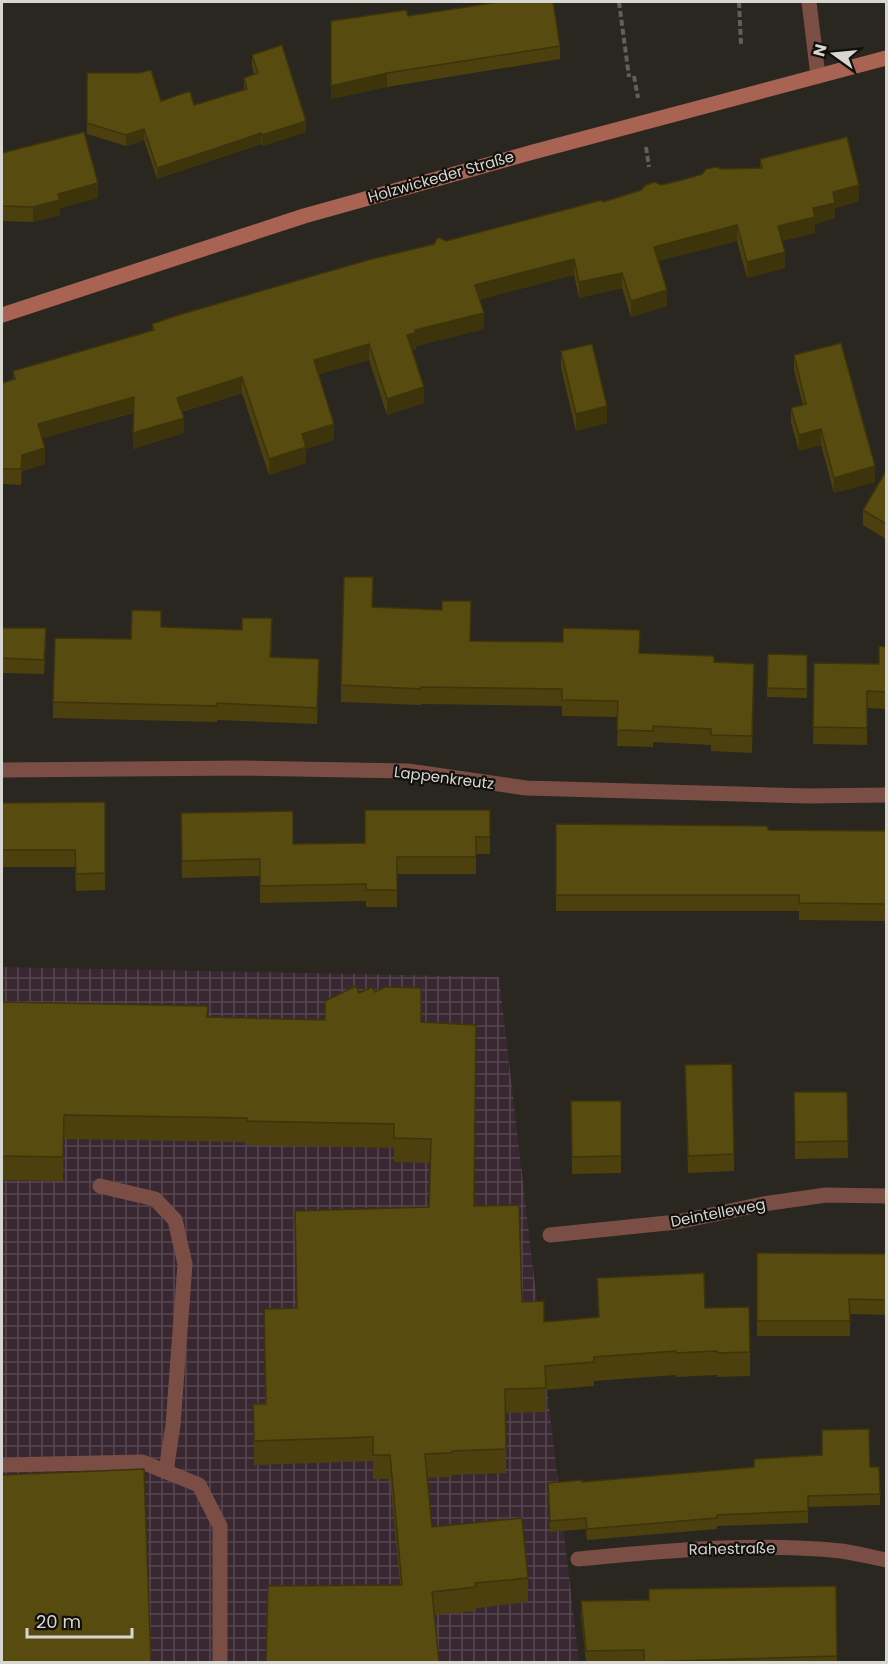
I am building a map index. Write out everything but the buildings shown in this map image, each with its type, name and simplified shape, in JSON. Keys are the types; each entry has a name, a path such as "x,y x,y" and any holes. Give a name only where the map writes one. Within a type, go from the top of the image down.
{"main road":[{"name":"Holzwickeder Straße","path":"2,315 304,216 886,58"}],"street":[{"path":"809,2 818,76"},
{"name":"Lappenkreutz","path":"2,770 245,768 408,771 526,788 809,796 886,795"},
{"path":"100,1186 155,1199 175,1220 186,1264 173,1425 166,1471"},
{"name":"Deintelleweg","path":"550,1236 677,1222 763,1204 826,1195 886,1196"},
{"path":"2,1465 142,1462 199,1485 220,1526 220,1662"},
{"name":"Rahestraße","path":"578,1559 677,1550 786,1548 843,1551 886,1560"}],"path":[{"path":"619,2 628,78"},
{"path":"740,2 741,44"}],"shaded area":[{"path":"2,967 499,977 579,1662 2,1662"}]}
